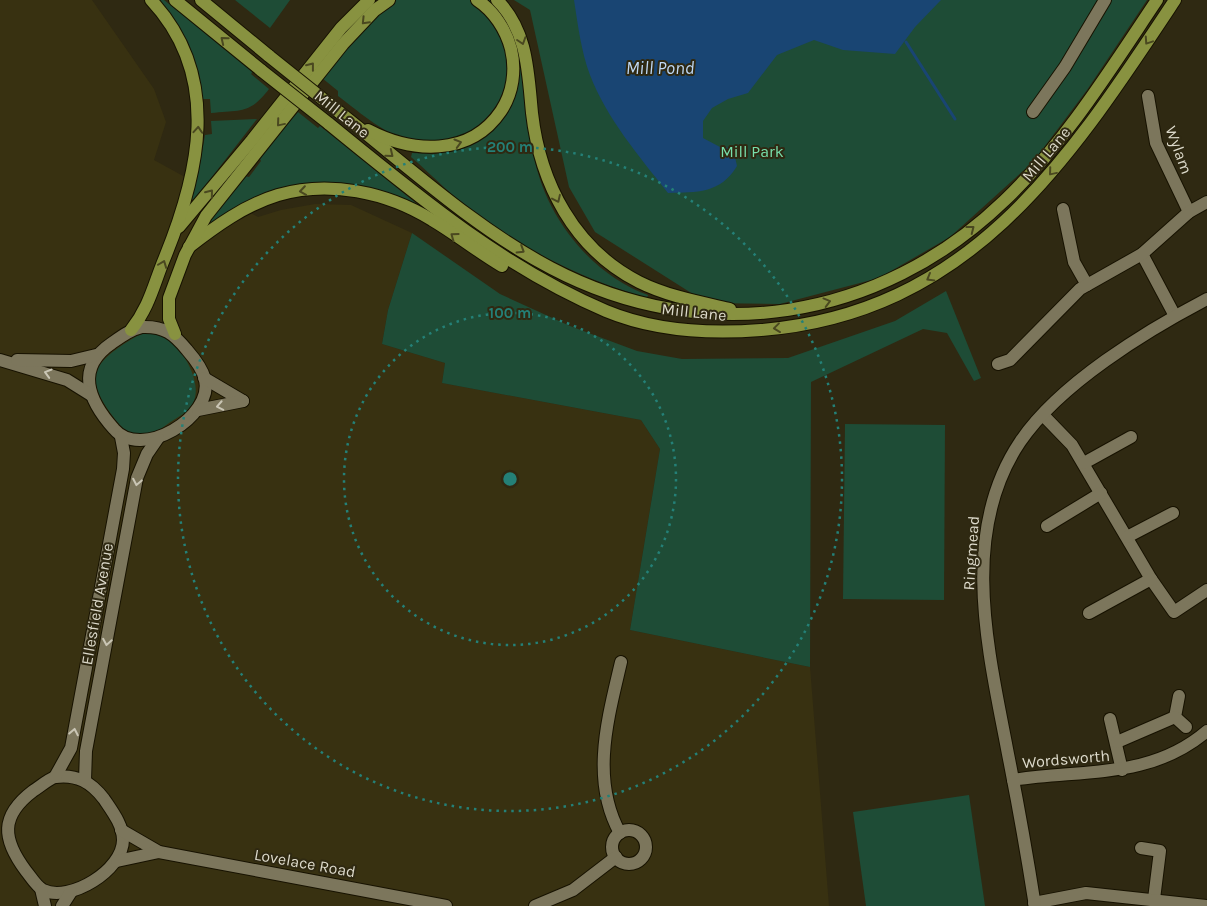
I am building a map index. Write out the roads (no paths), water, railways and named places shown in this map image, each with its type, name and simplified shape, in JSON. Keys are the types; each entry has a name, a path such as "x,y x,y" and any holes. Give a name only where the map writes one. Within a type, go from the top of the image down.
{"main road":[{"path":"131,330 146,308 178,229 195,154 198,131 198,104 193,75 181,42 160,9 151,0"},
{"name":"Mill Lane","path":"175,0 408,187 498,254 607,311 653,324 697,331 773,329 840,316 886,300 919,284 958,260 980,244 1039,188 1085,132 1175,0"},
{"name":"Mill Lane","path":"200,0 473,218 524,253 611,295 649,305 708,314 756,314 805,307 867,290 906,273 952,245 1004,201 1047,155 1097,89 1157,0"},
{"path":"178,229 205,199 341,28 368,0"},
{"path":"175,334 168,312 169,298 189,247 212,208 343,44 375,10 388,0"},
{"path":"342,115 390,140 418,146 441,147 459,144 482,132 497,117 506,103 512,84 513,63 504,29 491,12 477,0"},
{"path":"497,0 512,19 526,56 534,127 545,171 564,212 579,235 589,246 625,274 652,288 694,301 756,314"},
{"path":"189,247 224,221 278,195 327,188 358,191 390,200 431,219 503,267 566,299 607,311"}],"street":[{"path":"1033,112 1065,67 1105,0"},
{"name":"Wylam","path":"1148,96 1156,143 1188,212"},
{"path":"998,364 1010,360 1080,289 1142,254 1188,212 1207,202"},
{"path":"1063,209 1074,262 1087,285"},
{"path":"1142,254 1175,316"},
{"name":"Ringmead","path":"1034,904 990,650 983,589 984,555 992,504 1020,442 1043,415 1084,377 1126,347 1175,316 1207,299"},
{"path":"0,360 66,361 96,355 131,330 153,327 175,334 193,357 204,378 204,397 198,410"},
{"path":"96,355 89,372 91,395 107,422 122,437 143,440 158,438 198,410 243,401 204,378"},
{"path":"0,360 67,380 91,395"},
{"path":"1043,415 1072,445 1151,579 1174,612 1207,590"},
{"name":"Ellesfield Avenue","path":"56,777 71,748 123,469 124,452 122,437"},
{"path":"1084,464 1131,437"},
{"name":"Ellesfield Avenue","path":"85,780 86,751 137,478 147,454 158,438"},
{"path":"1047,526 1101,493"},
{"path":"1127,537 1173,513"},
{"path":"1090,613 1151,579"},
{"path":"620,662 604,756 603,780 610,816 620,833"},
{"path":"1179,696 1175,717 1186,727"},
{"name":"Wordsworth","path":"1117,742 1175,717"},
{"name":"Wordsworth","path":"1110,719 1117,742 1122,770"},
{"name":"Wordsworth","path":"1013,780 1122,770 1158,759 1185,746 1207,731"},
{"path":"41,889 56,893 71,892 81,888 117,862 123,841 121,830 112,812 97,790 85,780 56,777 19,801 6,812 7,833 4,840 41,889 45,906"},
{"name":"Lovelace Road","path":"121,830 159,852 446,906"},
{"path":"633,830 640,834 646,842 646,851 641,859 633,864 623,862 616,857 613,846 620,833 633,830"},
{"path":"1141,848 1160,851 1154,899"},
{"name":"Lovelace Road","path":"117,862 159,852"},
{"path":"535,906 574,890 616,857"},
{"path":"62,906 71,892"},
{"path":"1034,904 1086,893 1119,901 1154,899 1206,906"}],"water":[{"name":"Mill Pond","path":"574,0 941,0 915,27 895,54 843,50 814,40 777,55 748,93 728,99 712,108 703,121 703,138 720,147 733,148 737,166 730,175 723,182 707,190 668,193 624,137 597,91 584,57"}],"waterway":[{"path":"906,42 955,119"}],"park label":[{"name":"Mill Park","path":"752,151"}]}
